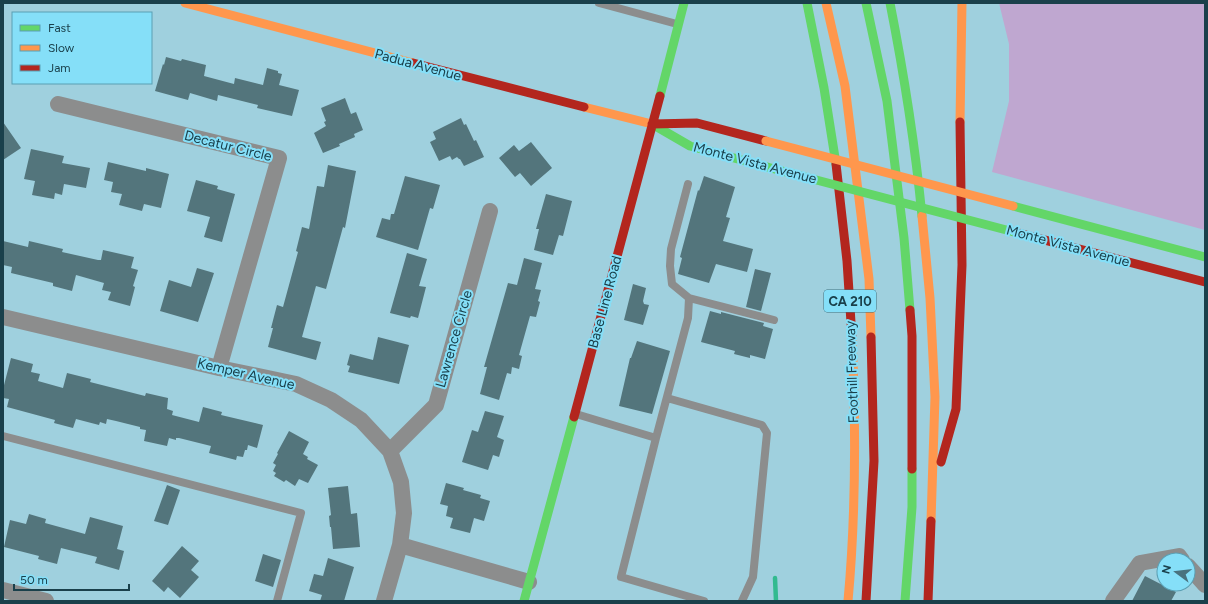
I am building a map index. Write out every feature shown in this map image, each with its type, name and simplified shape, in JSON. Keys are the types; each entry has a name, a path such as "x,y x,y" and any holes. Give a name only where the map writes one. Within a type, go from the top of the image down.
{"main road":[{"name":"Padua Avenue","path":"185,3 531,94 652,124"},
{"name":"Base Line Road","path":"524,601 684,3"},
{"name":"Foothill Freeway","path":"807,3 829,116 835,160 845,235 854,355 854,456 848,601"},
{"path":"826,3 845,86 868,279 874,461 866,601"},
{"path":"866,3 887,101 904,238 912,336 912,507 905,601"},
{"path":"890,3 901,59 917,161 930,298 935,396 933,490 928,601"},
{"path":"933,490 956,410 962,265 960,118 962,3"},
{"name":"Monte Vista Avenue","path":"652,124 697,123 1205,257"},
{"name":"Monte Vista Avenue","path":"652,124 690,146 1205,282"}],"street":[{"name":"Decatur Circle","path":"58,104 280,158 219,368"},
{"name":"Lawrence Circle","path":"390,451 436,405 490,211"},
{"name":"Kemper Avenue","path":"3,317 219,368 296,384 331,400 362,420 390,451 401,482 404,513 400,545 384,601"},
{"path":"400,545 530,582"},
{"path":"1113,601 1140,563 1156,562"},
{"path":"1196,575 1205,585"},
{"path":"3,590 46,601"}],"lane":[{"path":"599,3 678,24"},
{"path":"688,184 671,249 670,266 672,284 689,298 774,320"},
{"path":"689,298 688,318 621,577 704,601"},
{"path":"667,398 762,425 767,433 753,577 742,601"},
{"path":"575,414 656,438"},
{"path":"3,436 301,513 277,601"}],"shaded area":[{"path":"999,3 1205,3 1205,230 992,172 1009,101 1009,44"}],"building":[{"path":"166,57 206,65 204,76 234,84 235,78 263,85 267,68 278,71 278,73 282,74 279,85 299,90 292,116 257,108 258,105 218,95 217,101 190,93 188,100 155,91"},
{"path":"345,98 351,114 356,112 363,130 354,134 355,137 339,144 340,146 323,153 314,133 326,126 324,122 326,121 321,108"},
{"path":"461,118 464,125 466,124 474,141 476,140 484,157 464,166 457,157 452,160 450,156 439,161 430,142 436,139 433,132"},
{"path":"3,122 21,148 3,160"},
{"path":"531,142 552,168 531,186 520,173 515,177 499,158 514,145 519,151"},
{"path":"31,149 64,156 62,163 90,168 86,188 64,184 62,195 55,193 54,199 32,195 35,181 24,179"},
{"path":"108,162 146,171 146,168 169,174 161,208 144,204 142,211 119,205 122,194 111,192 113,182 104,180"},
{"path":"328,165 356,171 345,228 343,227 326,289 316,286 302,337 321,342 316,360 268,347 277,305 283,307 298,252 296,251 302,227 309,229 317,186 324,187"},
{"path":"405,176 440,185 433,209 430,208 418,250 376,237 382,218 390,220 391,214 394,214"},
{"path":"704,176 735,187 726,217 730,218 723,241 753,249 747,272 716,264 709,283 678,274 682,258 680,257 698,190 699,191"},
{"path":"196,180 218,186 217,189 235,194 222,242 204,237 210,217 187,211"},
{"path":"546,194 572,201 563,236 559,235 553,255 534,250 539,229 536,229"},
{"path":"3,241 28,247 29,241 63,249 62,252 98,260 101,260 103,250 134,257 131,268 138,270 133,286 135,287 130,306 108,300 111,292 102,290 104,283 76,275 72,291 53,286 53,283 11,273 12,267 3,265"},
{"path":"407,253 427,259 419,286 426,287 418,318 411,316 410,318 390,313"},
{"path":"524,258 542,263 535,289 541,290 538,301 540,302 536,317 530,316 519,355 522,356 519,369 512,367 511,374 507,373 499,400 480,394 487,367 484,367 508,283 517,285"},
{"path":"197,268 214,273 198,322 160,311 169,280 191,287"},
{"path":"755,269 771,273 761,311 746,307"},
{"path":"633,284 646,288 643,301 644,304 649,305 643,325 624,320"},
{"path":"710,311 721,314 721,312 764,323 763,326 773,329 765,359 750,355 750,358 734,354 735,351 701,342"},
{"path":"378,337 409,345 399,384 348,372 350,366 347,365 350,354 373,360"},
{"path":"637,341 670,351 652,414 619,406 630,358"},
{"path":"11,358 33,364 31,372 40,374 38,381 63,388 67,373 91,379 90,382 145,396 146,393 168,398 167,409 173,411 172,415 199,422 203,407 222,412 221,415 263,425 257,448 248,445 243,457 237,456 236,460 209,453 211,446 179,438 176,438 176,440 169,438 167,446 144,441 146,430 116,421 107,419 106,424 100,422 99,425 76,419 73,428 54,423 55,420 7,407 9,399 3,398 3,389"},
{"path":"485,411 504,416 497,437 504,440 499,457 493,455 488,470 462,462 472,430 478,432"},
{"path":"289,431 309,442 303,454 308,457 307,459 318,465 308,483 299,479 295,486 286,480 284,482 274,476 276,473 273,471 276,465 273,463"},
{"path":"446,483 464,488 463,490 481,495 480,498 490,501 484,521 474,518 470,533 450,528 453,518 446,516 448,506 440,504"},
{"path":"167,485 180,490 168,525 154,521"},
{"path":"348,486 351,514 357,513 360,547 333,549 329,516 331,515 328,488"},
{"path":"29,514 46,519 45,523 85,534 90,517 123,526 117,549 124,551 119,570 95,563 97,557 61,548 57,564 38,559 39,556 4,547 10,520 26,524"},
{"path":"182,546 199,561 191,570 199,577 180,598 168,587 164,592 152,581"},
{"path":"263,554 281,560 273,587 255,581"},
{"path":"328,558 354,567 344,601 320,601 322,595 309,591 314,574 323,576"},
{"path":"1145,576 1156,582 1156,592 1176,592 1171,601 1132,601"}],"waterway":[{"path":"775,578 776,601"}],"traffic: fast":[{"path":"660,96 684,3"},
{"path":"807,3 824,88 836,164"},
{"path":"866,3 887,101 904,238 910,310"},
{"path":"890,3 909,109 922,216"},
{"path":"652,124 690,146 767,167"},
{"path":"767,167 1014,232"},
{"path":"1013,206 1205,257"},
{"path":"524,601 574,417"},
{"path":"905,601 912,507 912,469"}],"traffic: slow":[{"path":"185,3 413,63"},
{"path":"826,3 845,86 869,279 871,337"},
{"path":"960,122 962,3"},
{"path":"584,107 652,124"},
{"path":"766,141 1013,206"},
{"path":"922,216 930,298 935,397 931,521"},
{"path":"848,601 854,502 852,338"}],"traffic: jam":[{"path":"413,63 584,107"},
{"path":"574,417 660,96"},
{"path":"941,462 956,409 962,265 960,122"},
{"path":"652,124 697,123 766,141"},
{"path":"836,164 847,261 852,338"},
{"path":"1014,232 1205,282"},
{"path":"910,310 912,336 912,469"},
{"path":"866,601 874,461 871,337"},
{"path":"928,601 931,521"}]}
